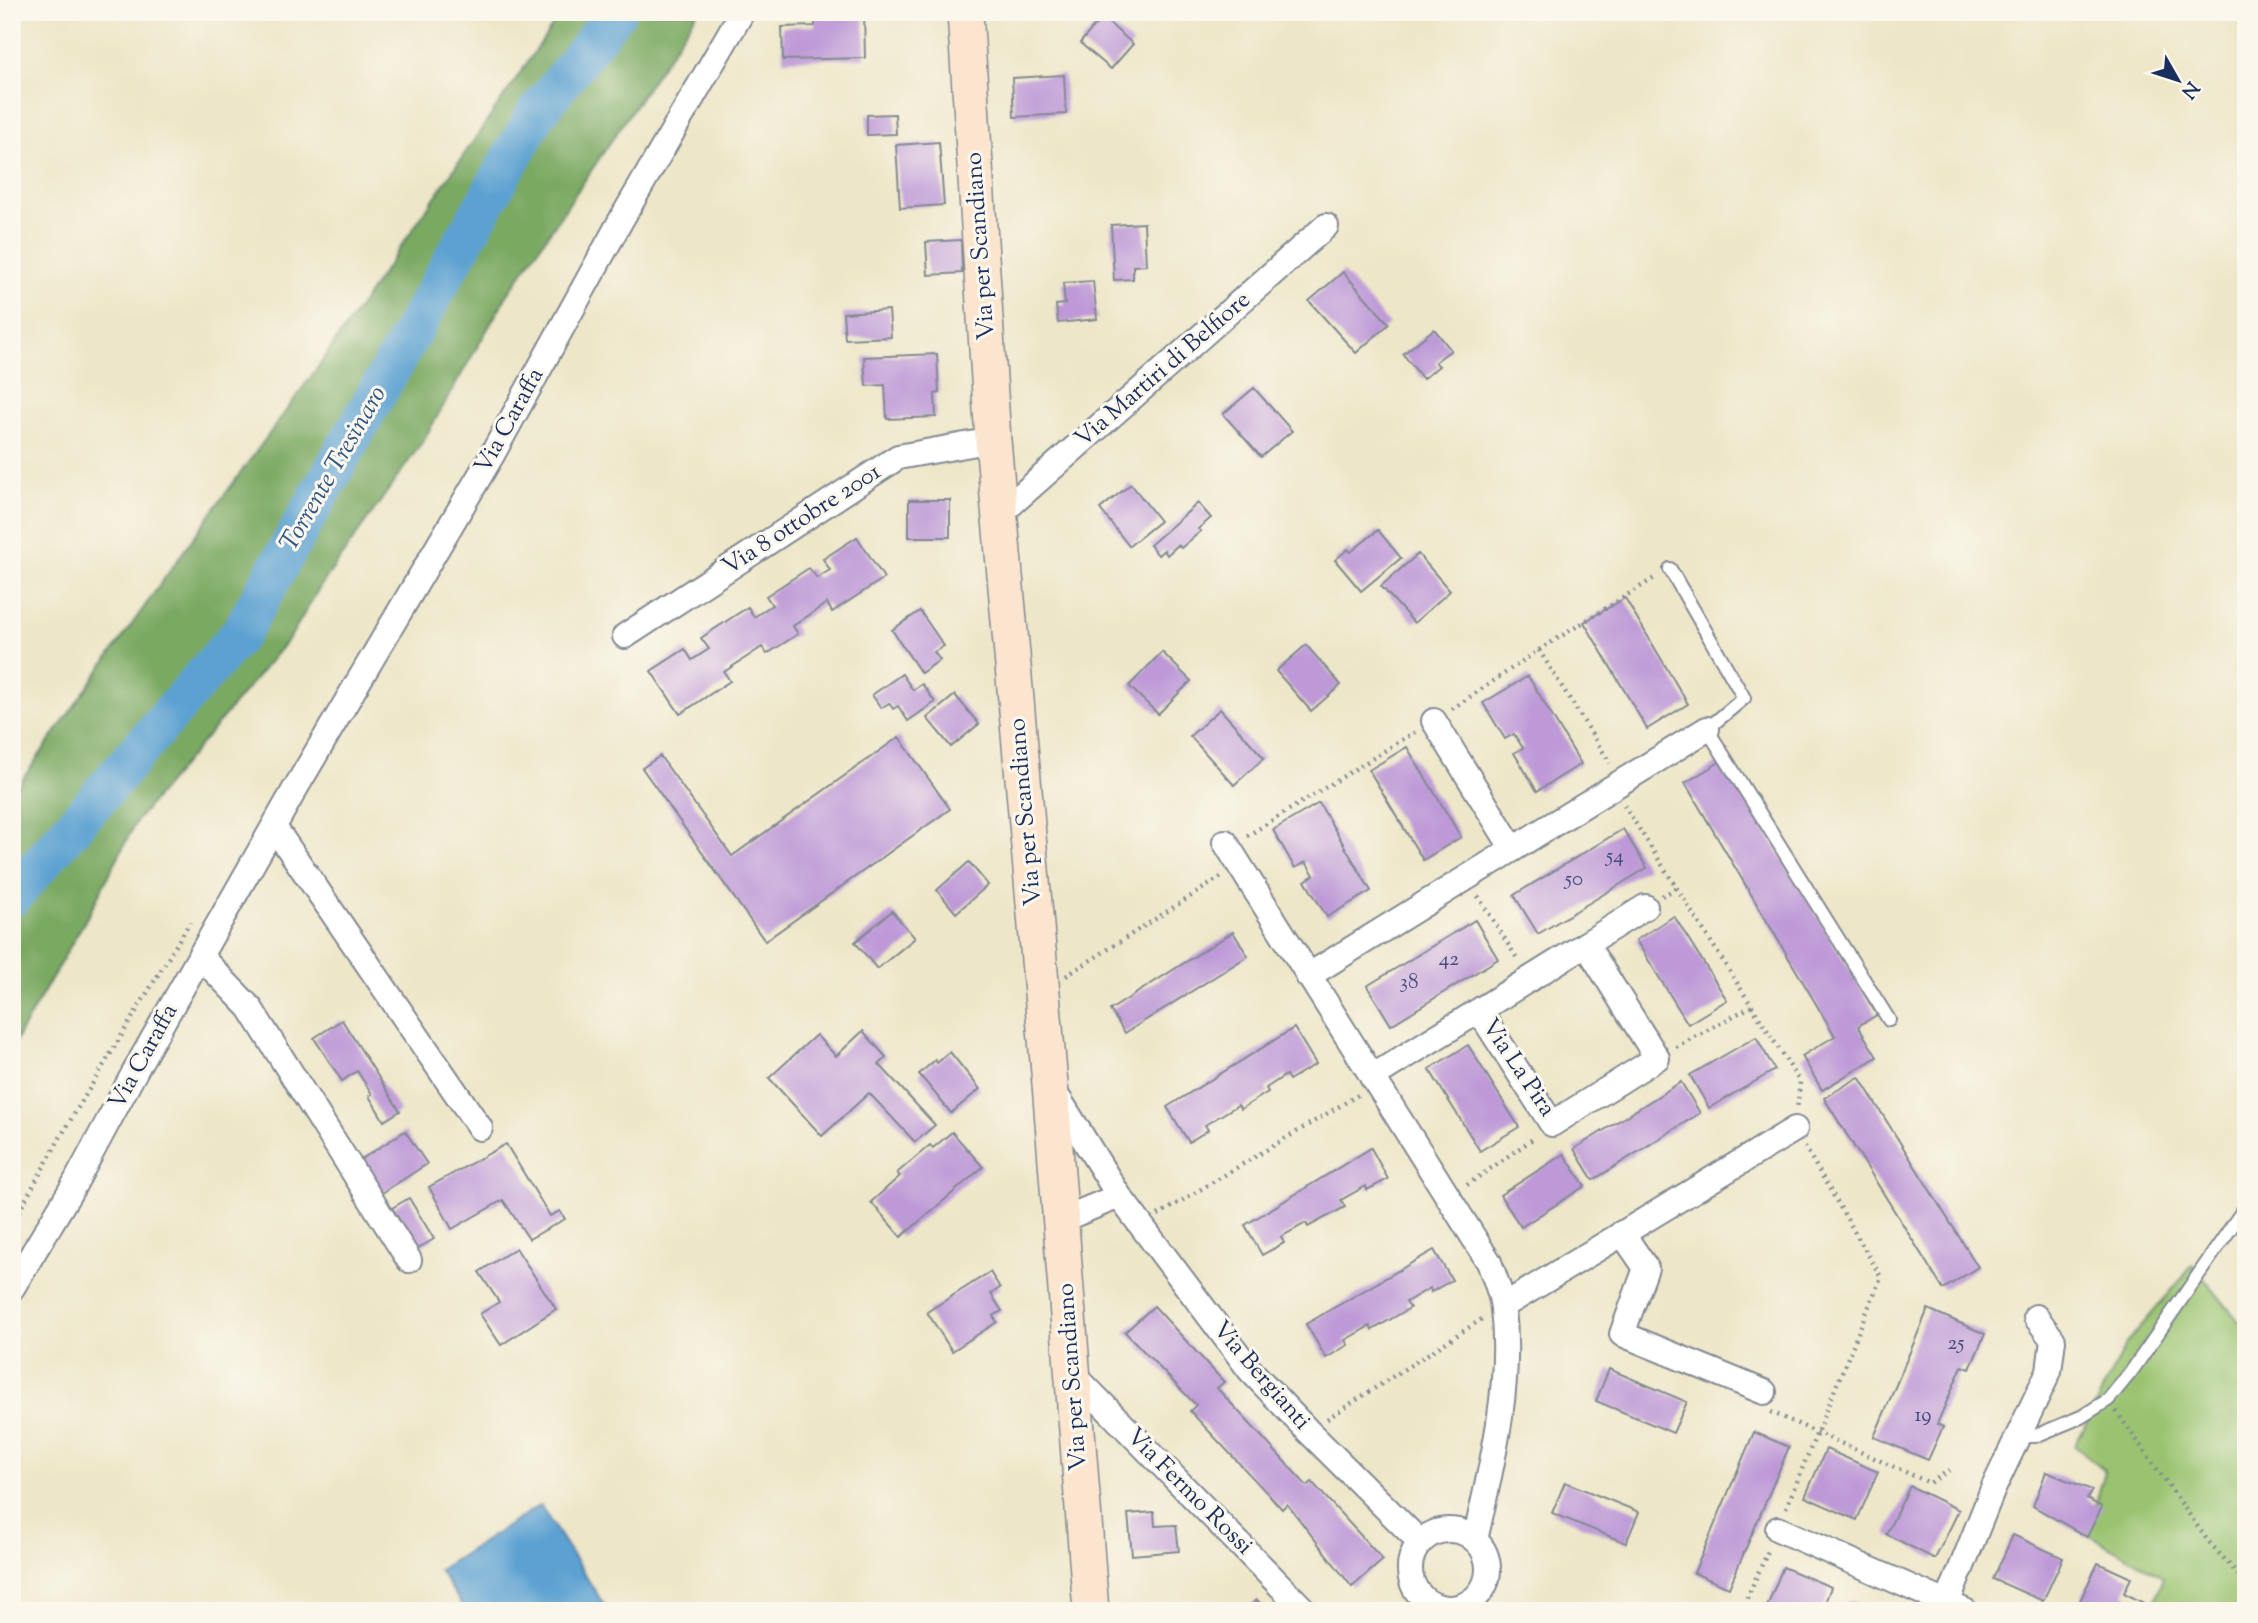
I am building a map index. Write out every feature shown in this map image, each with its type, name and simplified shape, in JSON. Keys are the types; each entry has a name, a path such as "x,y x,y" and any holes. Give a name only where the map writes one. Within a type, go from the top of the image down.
{"street":[{"name":"Via Caraffa","path":"12,1288 74,1185 274,827 492,455 621,220 742,12"},
{"name":"Via per Scandiano","path":"965,12 993,440 1050,1084 1091,1611"},
{"name":"Via Martiri di Belfiore","path":"1000,514 1326,226"},
{"name":"Via 8 ottobre 2001","path":"625,636 898,457 993,440"},
{"path":"1434,721 1513,849"},
{"path":"1308,976 1707,729"},
{"path":"274,827 480,1128"},
{"path":"1224,842 1489,1262 1503,1306 1505,1340 1499,1438 1475,1540"},
{"name":"Via La Pira","path":"1374,1080 1645,907"},
{"path":"1586,944 1657,1058"},
{"path":"200,956 250,1008 409,1260"},
{"name":"Via La Pira","path":"1479,1011 1552,1124 1657,1058"},
{"name":"Via Bergianti","path":"1050,1084 1119,1196 1250,1370 1420,1542"},
{"path":"1503,1306 1795,1129"},
{"path":"1061,1220 1119,1196"},
{"path":"1622,1233 1646,1268 1622,1334 1764,1392"},
{"path":"1778,1529 1952,1608 1993,1489 2049,1371 2053,1340 2036,1317"},
{"name":"Via Fermo Rossi","path":"1073,1374 1306,1611"},
{"path":"1441,1530 1465,1533 1475,1540 1483,1549 1488,1562 1484,1604 1444,1609 1432,1605 1417,1605 1409,1564 1420,1542 1441,1530"}],"lane":[{"path":"1670,569 1744,698 1707,729 1889,1020"},
{"path":"2019,1436 2035,1436 2081,1417 2108,1400 2131,1372 2246,1206"}],"path":[{"path":"2230,12 2246,34"},
{"path":"1538,650 1800,1082 1795,1129 1881,1277 1778,1529 1741,1611"},
{"path":"1042,992 1240,866"},
{"path":"1467,878 1530,979"},
{"path":"1657,1058 1752,1006"},
{"path":"1142,1225 1374,1080"},
{"path":"1449,1198 1552,1124"},
{"path":"1308,1431 1503,1306"},
{"path":"1764,1392 1772,1414 1930,1483 1954,1467"},
{"path":"2108,1400 2194,1523 2235,1574 2246,1583"}],"green space":[{"path":"562,12 698,12 506,297 423,441 320,587 291,636 137,820 91,910 12,1047 12,794 323,360"},
{"path":"2193,1265 2246,1330 2246,1611 2151,1611 2163,1577 2087,1534 2105,1471 2075,1446 2126,1344"}],"water":[{"path":"540,1505 608,1611 466,1611 439,1570"}],"building":[{"path":"864,14 865,58 783,60 782,27 815,26 815,16"},
{"path":"1102,17 1133,44 1111,69 1080,43"},
{"path":"1064,75 1066,114 1014,117 1012,78"},
{"path":"895,114 896,134 867,135 867,115"},
{"path":"939,142 944,205 900,208 896,145"},
{"path":"1144,223 1146,265 1133,266 1133,279 1114,280 1111,225"},
{"path":"961,240 962,273 928,275 926,242"},
{"path":"1343,272 1389,324 1356,353 1309,301"},
{"path":"1093,281 1097,319 1058,323 1056,305 1065,304 1063,283"},
{"path":"889,310 891,337 845,339 843,313"},
{"path":"1434,329 1451,350 1435,362 1439,366 1423,379 1403,354"},
{"path":"937,354 939,393 935,394 936,417 887,419 885,385 866,386 864,357"},
{"path":"1254,388 1292,431 1261,457 1223,414"},
{"path":"1131,484 1160,521 1129,546 1100,509"},
{"path":"909,500 950,500 950,537 909,537"},
{"path":"1198,503 1211,518 1198,529 1201,531 1181,548 1178,545 1167,555 1164,550 1158,555 1150,545"},
{"path":"1378,530 1401,558 1361,591 1335,560 1348,549 1351,552"},
{"path":"857,537 884,578 832,612 827,603 793,626 798,634 767,654 762,647 724,672 730,681 680,714 651,671 685,649 692,660 709,649 701,638 748,607 754,617 772,605 766,596 809,568 817,578 830,570 823,559"},
{"path":"1418,554 1450,591 1414,623 1381,586"},
{"path":"1625,598 1688,704 1647,729 1584,622"},
{"path":"920,611 944,646 934,652 940,660 921,673 892,630"},
{"path":"1306,645 1341,685 1311,711 1276,671"},
{"path":"1162,652 1191,681 1158,714 1129,686"},
{"path":"902,674 913,690 922,684 935,702 908,721 898,706 893,709 889,703 881,708 872,695"},
{"path":"1528,676 1581,764 1537,791 1514,753 1523,748 1514,734 1505,739 1483,703"},
{"path":"955,695 979,724 951,747 927,718"},
{"path":"1220,709 1264,758 1234,785 1190,736"},
{"path":"899,737 950,809 765,941 642,768 660,756 732,856"},
{"path":"1407,747 1461,837 1423,860 1369,770"},
{"path":"1723,760 1877,1015 1858,1026 1877,1057 1822,1090 1802,1056 1835,1036 1685,783"},
{"path":"1319,803 1371,891 1327,917 1305,881 1314,875 1306,862 1295,868 1273,830"},
{"path":"1623,829 1647,868 1538,934 1514,895"},
{"path":"969,862 988,885 956,913 937,890"},
{"path":"892,911 915,938 877,969 855,942"},
{"path":"1674,916 1727,1000 1688,1024 1636,940"},
{"path":"1475,920 1498,959 1391,1025 1367,986"},
{"path":"1233,932 1248,956 1125,1033 1110,1010"},
{"path":"342,1020 400,1111 384,1121 369,1096 372,1094 357,1071 342,1081 314,1038"},
{"path":"1294,1028 1316,1064 1289,1080 1286,1075 1266,1088 1268,1092 1241,1109 1238,1105 1205,1125 1208,1130 1189,1142 1167,1107"},
{"path":"863,1031 886,1057 879,1064 935,1125 915,1142 869,1093 822,1136 769,1078 816,1035 836,1056"},
{"path":"1756,1037 1775,1070 1709,1108 1690,1075"},
{"path":"1468,1045 1519,1127 1480,1151 1429,1069"},
{"path":"950,1052 980,1089 951,1113 919,1074 935,1060 937,1063"},
{"path":"1859,1077 1978,1267 1943,1289 1824,1098"},
{"path":"1681,1082 1700,1113 1593,1180 1574,1149"},
{"path":"405,1131 427,1164 382,1193 360,1160"},
{"path":"952,1132 983,1167 901,1237 871,1202 900,1176 897,1173 930,1145 933,1148"},
{"path":"506,1144 550,1216 560,1211 565,1219 529,1239 503,1200 452,1229 429,1187"},
{"path":"1371,1148 1388,1179 1367,1190 1366,1186 1341,1200 1345,1207 1308,1227 1306,1223 1281,1237 1284,1243 1262,1255 1245,1225"},
{"path":"1564,1154 1585,1186 1521,1227 1500,1195"},
{"path":"409,1198 434,1239 417,1249 392,1208"},
{"path":"516,1248 556,1309 501,1345 480,1314 499,1302 479,1272"},
{"path":"1434,1250 1452,1280 1431,1292 1430,1288 1406,1302 1410,1308 1372,1330 1370,1326 1345,1340 1348,1345 1326,1358 1306,1324"},
{"path":"990,1272 1000,1288 991,1294 1002,1311 993,1316 997,1322 952,1351 927,1312"},
{"path":"1154,1306 1224,1382 1217,1388 1307,1486 1312,1482 1383,1560 1352,1587 1287,1504 1282,1509 1190,1411 1196,1405 1125,1332"},
{"path":"1928,1309 1985,1334 1970,1369 1962,1366 1937,1424 1943,1427 1928,1460 1874,1437"},
{"path":"1609,1369 1687,1402 1673,1433 1596,1401"},
{"path":"1754,1432 1789,1447 1729,1588 1694,1573"},
{"path":"1826,1449 1878,1472 1857,1520 1805,1497"},
{"path":"2046,1472 2092,1490 2087,1499 2102,1507 2087,1537 2033,1506"},
{"path":"1565,1482 1639,1512 1626,1543 1552,1513"},
{"path":"1910,1486 1959,1510 1935,1559 1886,1534"},
{"path":"1154,1512 1155,1526 1176,1525 1179,1551 1132,1555 1128,1514"},
{"path":"2013,1535 2063,1558 2043,1601 1993,1579"},
{"path":"2098,1563 2131,1578 2124,1593 2144,1603 2140,1611 2075,1611"},
{"path":"1783,1567 1831,1587 1822,1611 1766,1609"},
{"path":"1257,1600 1266,1611 1243,1611"},
{"path":"1851,1600 1875,1611 1847,1611"}],"waterway":[{"name":"Torrente Tresinaro","path":"12,897 241,632 536,114 616,12"}]}
